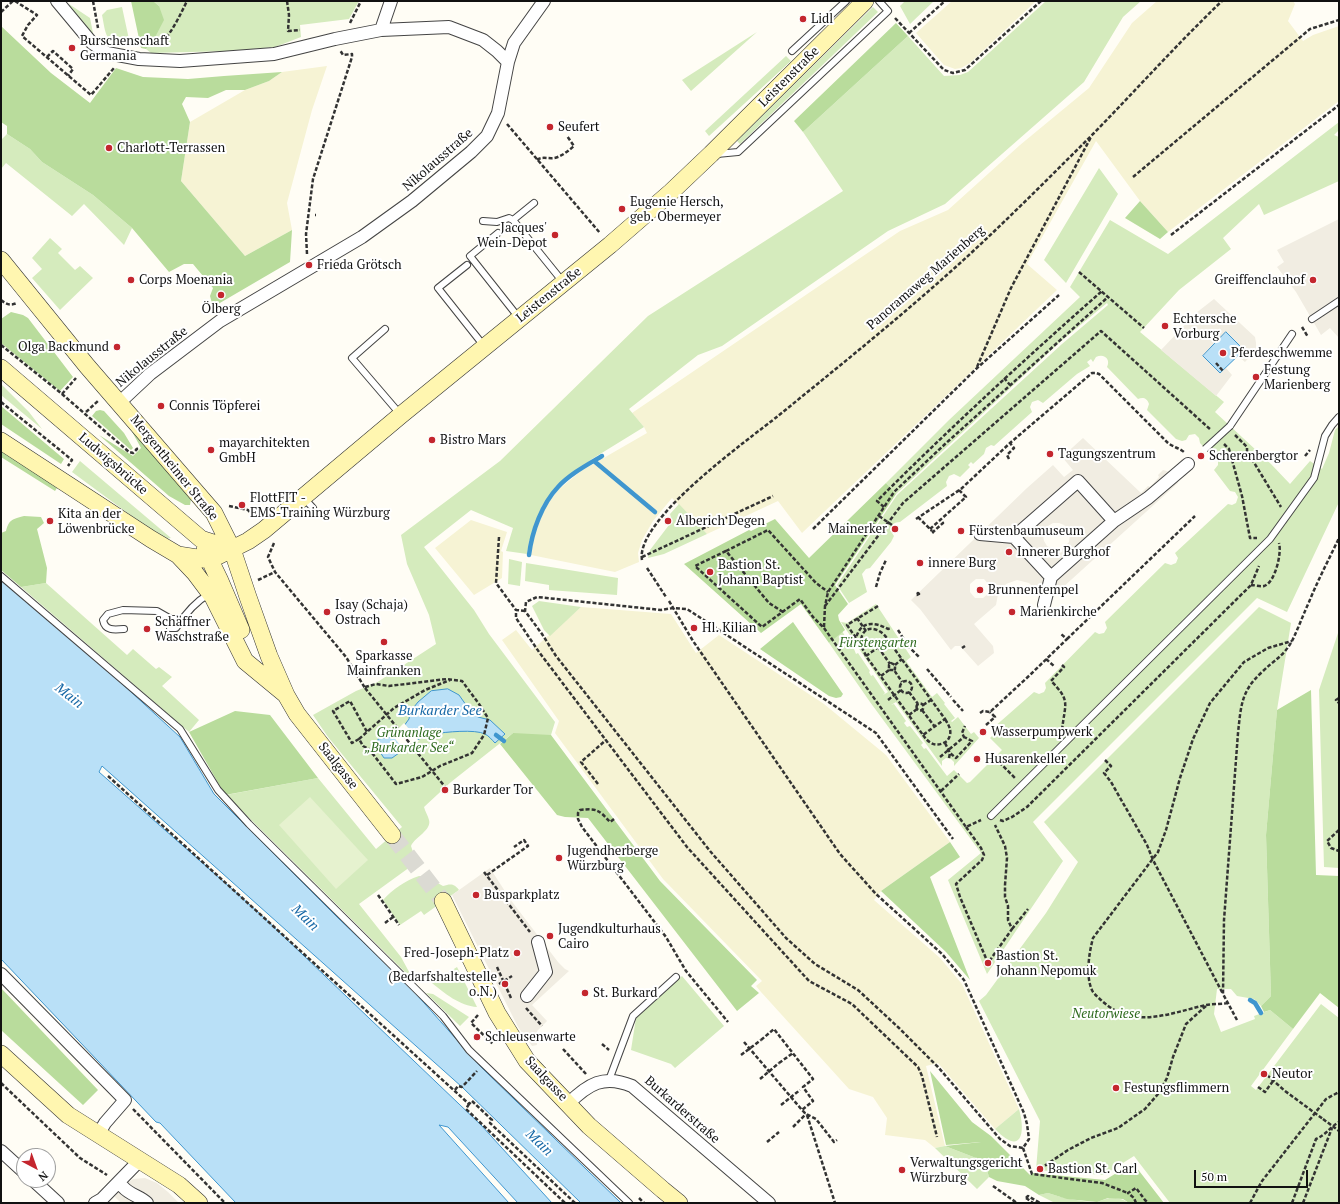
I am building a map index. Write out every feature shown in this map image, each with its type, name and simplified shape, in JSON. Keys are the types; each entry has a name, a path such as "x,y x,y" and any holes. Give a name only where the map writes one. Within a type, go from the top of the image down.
{"main road":[{"name":"Leistenstraße","path":"210,560 232,549 308,503 401,415 564,283 671,192 865,1"},
{"name":"Mergentheimer Straße","path":"1,260 82,360 214,513 232,549 269,656 272,679"},
{"name":"Ludwigsbrücke","path":"1,368 200,539 232,549"},
{"path":"1,441 178,555 210,593 245,662 272,679"},
{"name":"Mergentheimer Straße","path":"200,539 240,627 272,679 286,695"},
{"path":"178,555 210,560"},
{"name":"Saalgasse","path":"286,695 298,714 392,835"},
{"name":"Saalgasse","path":"443,901 497,1013 527,1061 589,1126 679,1203"},
{"path":"1,1054 68,1115 179,1185 199,1203"}],"street":[{"path":"57,1 92,43 107,53 139,59 180,61 274,54 335,39 381,30 449,27 483,40 498,51 508,62"},
{"path":"381,30 391,1"},
{"name":"Nikolausstraße","path":"119,403 150,374 220,321 362,238 412,201 471,152 487,136 498,113 508,62 514,43 544,1"},
{"path":"1044,605 1051,577 1114,521 1148,498 1188,459"},
{"path":"1014,537 1078,481 1114,521"},
{"path":"980,534 1014,537 1051,577"},
{"path":"527,996 546,972 538,942"},
{"path":"1,974 125,1100 105,1123 98,1135"},
{"name":"Burkarderstraße","path":"568,1104 580,1092 594,1083 609,1080 622,1082 632,1086 769,1203"},
{"path":"1,1151 16,1165"},
{"path":"101,1202 121,1184 140,1160"},
{"path":"121,1184 128,1192 148,1203"},
{"path":"42,1188 58,1203"}],"lane":[{"path":"792,51 846,1"},
{"path":"711,154 738,152 888,11 879,1"},
{"path":"513,220 534,203"},
{"path":"483,221 497,222 509,218 513,220 564,283"},
{"path":"498,233 470,256 520,319"},
{"path":"467,265 438,288 485,347"},
{"path":"1312,319 1339,301"},
{"path":"385,329 352,358 401,415"},
{"path":"1205,449 1230,426 1292,334"},
{"path":"991,816 1270,539 1314,478 1325,436 1339,417"},
{"path":"1,576 180,729 218,790 249,824 443,1016 470,1050 629,1203"},
{"path":"170,628 176,628 181,619 198,600 210,593"},
{"path":"124,629 112,630 104,625 103,620 108,614 123,610 157,611 171,619 181,619"},
{"path":"609,1080 633,1016 676,977"}],"path":[{"path":"1,12 14,1 36,15 22,36 91,95 115,67"},
{"path":"93,1 98,28"},
{"path":"139,59 152,48 161,43 176,22 186,1"},
{"path":"287,1 289,15 288,31 300,30"},
{"path":"349,22 361,1"},
{"path":"909,33 945,1"},
{"path":"888,11 944,70 953,73 965,70 1041,1"},
{"name":"Panoramaweg Marienberg","path":"773,496 642,559 643,547 654,528 664,514 686,491 932,288 984,241 1093,134 1196,26 1222,1"},
{"path":"1133,177 1310,30 1339,20"},
{"path":"47,57 53,51 64,59 73,69 68,76"},
{"path":"306,246 306,233 313,179 350,66 352,54 343,55"},
{"path":"1171,235 1339,105"},
{"path":"498,113 610,245"},
{"path":"976,369 1011,288 1093,134"},
{"path":"537,160 540,158 555,158 574,146 567,136"},
{"path":"1079,272 1144,328"},
{"path":"884,507 877,501 938,439 1102,291"},
{"path":"813,529 976,369 1059,295"},
{"path":"824,628 825,606 828,592 894,492 1108,297"},
{"path":"1,300 6,304 15,304"},
{"path":"1301,327 1308,336"},
{"path":"825,606 903,503 1101,331 1214,433"},
{"path":"1,345 62,394 129,452 133,453 137,449 136,446"},
{"path":"1216,363 1223,371"},
{"path":"932,531 917,518 959,490 1010,443 1089,375 1096,373 1099,374 1172,447 1181,450 1188,459"},
{"path":"62,394 76,378"},
{"path":"1004,378 1010,385"},
{"path":"86,412 98,401"},
{"path":"1,402 72,460 59,479"},
{"path":"1234,434 1247,447 1250,457 1287,516"},
{"path":"938,439 944,445"},
{"path":"1219,439 1230,449 1242,496 1250,538 1270,539 1278,542 1280,548 1276,569 1271,581 1264,586 1251,585"},
{"path":"1009,459 1007,456 1014,448 1010,443"},
{"path":"932,531 940,520 966,497 959,490"},
{"path":"878,516 892,525"},
{"path":"990,712 1195,516"},
{"path":"932,531 933,532 943,523 940,520"},
{"path":"828,592 816,583 768,530 695,566 762,627 800,599 813,617 824,628 981,848 984,855 982,860 956,884 988,963 1028,909"},
{"path":"499,537 496,583 500,591 516,610 516,618 539,652 688,847 798,970 809,981 852,1004 918,1068 922,1076 937,1137"},
{"path":"1223,994 1224,920 1238,733 1242,702 1246,692 1254,681 1262,672 1284,654 1292,641 1339,538"},
{"path":"274,541 268,557 275,572 346,657 365,688 446,788"},
{"path":"726,551 769,602 783,612"},
{"path":"876,587 886,560"},
{"path":"966,827 991,816 1003,821 1027,807 1251,585 1259,565"},
{"path":"647,568 666,597"},
{"path":"953,839 876,733 687,609 673,608 661,610 537,597 526,602 525,611 556,656 705,845 786,938 815,964 858,990 900,1028 938,1067 1000,1139 1010,1146 1022,1148"},
{"path":"669,601 693,641 840,854 876,894 942,954 964,980 1024,1113 1029,1139 1022,1148"},
{"path":"878,606 847,625 856,638 859,631 863,627 873,624 880,625 888,629 891,628"},
{"path":"516,610 525,611"},
{"path":"857,618 866,631"},
{"path":"869,629 878,629 885,634 888,640 950,728 951,732 945,743 939,745 932,744 926,739 866,656 860,642 862,635 869,629"},
{"path":"898,630 908,646 919,657"},
{"path":"1061,634 1067,639"},
{"path":"866,656 888,640"},
{"path":"1228,1003 1207,1005 1170,1015 1140,1018 1121,1014 1108,1007 1094,994 1091,987 1088,963 1089,951 1093,938 1158,852 1193,739 1210,703 1244,662 1268,648 1292,641"},
{"path":"878,647 890,664 892,663 895,665"},
{"path":"902,659 895,665 894,670 902,682"},
{"path":"1046,659 1054,666"},
{"path":"889,670 888,667 890,664"},
{"path":"1062,665 1064,667 1058,671 1051,681 1062,692 1066,701 1062,734 1066,741"},
{"path":"927,668 963,711"},
{"path":"881,676 889,670 894,670"},
{"path":"911,683 916,679"},
{"path":"358,739 363,746 369,749 396,784 422,777 440,766 472,753 484,735 488,718 462,681 450,680 389,686 376,684 365,688"},
{"path":"367,732 350,701 333,711 352,743 367,732 394,708 425,690 450,680"},
{"path":"902,682 908,681 911,683"},
{"path":"901,690 900,686 902,682"},
{"path":"909,692 912,688 911,683"},
{"path":"901,690 906,693 909,692 918,704 921,703 923,705 931,700"},
{"path":"888,700 901,690"},
{"path":"1339,698 1336,700 1339,703"},
{"path":"909,715 917,709 916,707 918,704"},
{"path":"922,710 923,705"},
{"path":"917,709 919,711 922,710 935,727"},
{"path":"980,713 983,711 990,712 994,717 986,725"},
{"path":"923,735 945,719"},
{"path":"964,737 962,734 965,726"},
{"path":"945,743 956,758 972,741 964,737"},
{"path":"940,757 950,751 964,737"},
{"path":"598,784 581,762 606,740"},
{"path":"949,758 950,751"},
{"path":"995,758 1022,785"},
{"path":"1105,760 1111,766 1104,773 1111,782 1144,839 1153,860 1237,1020"},
{"path":"941,791 959,774"},
{"path":"108,776 469,1104"},
{"path":"614,819 610,822 599,810 595,809 580,810 578,813 578,819 582,826 666,937 686,971 728,1022"},
{"path":"997,828 1005,846 1007,858 1005,893 1008,906 1008,920 1012,929"},
{"path":"1339,830 1327,841 1331,848 1339,851"},
{"path":"487,875 528,846 524,840 514,847"},
{"path":"484,872 538,942"},
{"path":"378,895 399,925"},
{"path":"385,922 393,917"},
{"path":"497,967 512,998"},
{"path":"504,981 512,976"},
{"path":"527,996 526,1009 542,1026"},
{"path":"1040,1169 1068,1150 1091,1138 1118,1128 1145,1109 1158,1094 1167,1078 1172,1057 1186,1024 1207,1005"},
{"path":"478,1015 471,1023 477,1026 493,1044"},
{"path":"741,1055 774,1029 793,1052 813,1079 781,1105"},
{"path":"744,1042 802,1110 806,1114 816,1119 834,1142 837,1140"},
{"path":"602,1044 607,1049"},
{"path":"563,1049 594,1083"},
{"path":"760,1079 793,1052"},
{"path":"455,1090 458,1086 462,1087 481,1067"},
{"path":"1267,1075 1339,1131"},
{"path":"1258,1087 1265,1092 1274,1081"},
{"path":"1,1083 80,1158 121,1184"},
{"path":"802,1110 813,1100 803,1087"},
{"path":"1250,1203 1262,1181 1326,1099 1339,1092"},
{"path":"125,1100 225,1203"},
{"path":"490,1123 492,1120 472,1101 466,1109 565,1203"},
{"path":"793,1127 806,1114"},
{"path":"806,1114 835,1203"},
{"path":"484,1126 487,1123 490,1123"},
{"path":"490,1123 575,1203"},
{"path":"1292,1203 1316,1139 1325,1135 1333,1126 1339,1123"},
{"path":"1303,1203 1333,1126"},
{"path":"767,1142 778,1132"},
{"path":"1022,1148 1032,1174 1102,1183 1128,1193 1134,1198 1136,1203"},
{"path":"537,1176 542,1171"},
{"path":"993,1186 1017,1203"},
{"path":"1128,1193 1136,1188 1148,1203"},
{"path":"638,1196 644,1203"},
{"path":"1033,1203 1026,1198 1028,1196 1040,1203"}],"shaded area":[{"path":"952,1 1036,1 970,63 961,68 955,69 944,65 916,33"},
{"path":"1157,1 1293,1 1295,4 1288,21 1303,41 1313,35 1339,26 1339,101 1168,232 1140,201 1096,141 1027,264 1057,290 802,533 778,501 707,534 672,498 653,521 642,540 638,553 639,562 615,572 531,555 532,542 545,507 559,489 581,471 647,433 632,413 900,231 948,210 1020,145 1089,88 1132,23"},
{"path":"327,66 312,110 287,203 292,230 245,256 181,181 190,122 245,90 269,81 282,72"},
{"name":"Greiffenclauhof","path":"1339,219 1339,338 1330,328 1321,335 1296,292 1277,267 1284,262 1277,250"},
{"name":"Echtersche Vorburg","path":"1214,299 1255,337 1256,343 1256,350 1245,362 1238,356 1244,350 1220,373 1226,368 1232,375 1216,396 1161,350 1196,313"},
{"name":"Innerer Burghof","path":"1083,438 1141,493 1148,486 1150,487 1163,470 1170,472 1182,459 1193,468 1185,476 1183,475 1179,477 1178,483 1040,608 1040,596 1029,583 1017,580 1006,584 998,594 996,605 974,624 993,646 994,653 978,666 960,646 955,646 951,650 920,609 911,600 1027,488 1053,465 1064,477 1073,470 1062,457","holes":["1053,523 1064,525 1070,534 1069,542 1060,553 1058,553 1057,550 1055,552 1053,551 1053,549 1047,546 1044,541 1043,536 1045,530","976,579 984,579 989,585 989,593 983,598 975,598 970,592 970,584"]},
{"path":"471,520 507,532 501,551 503,552 502,578 474,595 435,548"},
{"path":"581,607 671,614 696,653 719,635 824,704 886,755 950,842 881,891 874,900 940,958 962,984 1019,1109 995,1129 938,1063 926,1066 945,1146 935,1148 925,1140 885,1135 887,1118 873,1097 849,1089 756,986 762,981 663,879 555,733 559,721 502,640 516,630 532,650"},
{"name":"Fred-Joseph-Platz","path":"490,868 510,899 558,962 569,971 532,1005 547,1021 537,1031 537,1045 532,1046 518,1027 452,895"},
{"path":"145,1178 157,1183 179,1203 121,1203 113,1195 133,1179"}],"green space":[{"path":"131,1 153,1 159,6 164,20 152,43 146,49 141,48"},
{"path":"153,1 359,1 349,19 300,25 301,37 275,47 230,51 151,53 146,49 152,43 159,6"},
{"path":"905,1 934,1 910,24 900,6"},
{"name":"Grünanlage „Burkarder See“","path":"1046,1 1141,1 1123,17 1084,82 945,204 888,231 722,346 698,355 629,409 644,427 592,459 556,486 542,506 529,542 527,554 506,551 513,528 471,510 424,547 474,610 489,634 555,722 551,735 526,749 513,733 451,782 424,807 429,818 429,824 426,830 411,846 415,858 410,867 359,904 401,957 414,981 226,795 318,778 376,849 402,827 328,737 313,715 356,691 376,683 436,644 429,615 407,564 401,535 500,461 648,316 843,191 803,132 908,36 944,76 960,75 968,72"},
{"path":"69,4 90,18 94,38 75,17"},
{"path":"122,7 130,44 116,43 108,38 102,15 107,10"},
{"path":"873,7 878,12 740,144 737,141"},
{"path":"896,23 908,36 803,132 794,121"},
{"path":"1,26 51,73 90,103 116,68 143,77 188,79 282,72 269,81 245,90 226,90 208,98 186,97 182,104 190,122 181,181 245,256 292,230 290,262 213,307 210,296 213,288 193,264 184,264 169,272 132,228 93,195 42,162 30,149 7,134 7,126 1,122"},
{"path":"757,32 691,91 682,80"},
{"path":"786,56 791,61 709,136 705,131"},
{"name":"Fürstengarten","path":"1339,122 1339,130 1334,135 1339,137 1339,181 1264,215 1259,204 1223,238 1231,249 1179,290 1140,332 1224,402 1215,412 1271,464 1290,484 1310,461 1322,469 1329,453 1335,430 1339,426 1339,502 1287,612 1257,598 1033,822 1063,861 987,974 948,880 981,853 870,702 829,643 842,631 845,636 848,635 856,648 854,649 856,654 858,653 870,671 871,676 873,675 885,693 883,695 888,692 841,622 847,623 876,604 911,657 906,661 932,697 937,693 955,718 951,721 952,722 958,717 971,734 974,732 979,738 954,766 954,762 951,759 946,758 942,761 942,766 896,702 891,705 894,704 906,721 904,723 907,727 910,726 923,743 921,745 924,749 926,748 947,776 954,770 967,783 970,782 1002,750 990,738 996,732 993,728 1034,692 1039,694 1044,692 1046,688 1045,683 1095,632 1099,634 1104,633 1107,628 1105,622 1165,563 1171,565 1176,563 1178,558 1175,553 1228,504 1232,505 1236,503 1238,497 1235,492 1230,491 1214,470 1218,465 1218,459 1210,454 1200,443 1199,438 1195,434 1189,435 1186,440 1182,441 1176,439 1147,410 1149,404 1147,400 1143,398 1138,399 1107,367 1107,359 1104,356 1099,356 1096,357 1093,362 1091,359 1087,362 1090,366 1077,374 1043,403 1038,400 1032,402 1030,407 1032,412 994,446 991,445 986,448 984,454 973,464 971,462 968,465 970,467 960,477 954,474 949,476 946,482 947,486 900,522 893,524 890,530 894,536 891,542 870,568 866,569 862,574 867,592 849,603 837,585 897,495 1062,344 1108,305 1107,303 1060,342 896,494 886,483 949,420 1080,297 1070,287 1110,220 1168,254"},
{"path":"7,134 30,149 42,162 93,195 132,228 124,245 84,204 72,216 6,163 1,169 1,140"},
{"path":"1099,168 1118,194 1066,283 1044,260"},
{"path":"1140,201 1168,232 1160,239 1125,218"},
{"path":"50,238 62,249 58,253 75,270 80,266 93,278 60,310 32,278 42,269 32,258"},
{"path":"11,312 28,318 73,377 60,391 1,343 1,319"},
{"path":"1,384 29,412 42,429 1,395"},
{"path":"1,406 64,459 61,464 1,424"},
{"path":"96,411 104,411 124,433 133,448 131,450 92,416"},
{"path":"130,428 188,493 191,499 190,505 185,505 169,496 99,435 133,456 141,448"},
{"path":"1,449 57,488 55,491 1,457"},
{"path":"80,461 171,538 165,539 160,537 72,472"},
{"path":"886,483 896,494 835,585 848,604 838,615 839,620 845,630 829,643 801,604 761,633 684,564 749,530 751,531 775,519 809,558"},
{"path":"679,504 707,534 664,554 648,558 650,550 672,521 670,514"},
{"path":"24,516 41,517 44,523 37,529 47,568 46,583 21,587 1,570 1,533 6,531 12,520"},
{"path":"509,559 522,562 520,586 508,584"},
{"path":"526,563 618,578 617,595 549,590 549,585 525,581"},
{"path":"46,583 127,655 133,649 156,669 159,667 172,677 162,686 199,720 189,732 21,587"},
{"path":"539,601 581,607 550,636 544,630 532,606"},
{"name":"Neutorwiese","path":"1259,607 1291,623 1277,710 1266,835 1271,996 1261,1006 1254,999 1237,996 1231,989 1217,989 1214,1014 1221,1032 1255,1019 1254,1016 1270,1010 1293,1029 1251,1086 1256,1090 1321,1004 1339,1018 1339,1203 1170,1203 1134,1156 1104,1175 1036,1170 1040,1121 979,1001 986,995 1046,913 1078,862 1044,822"},
{"path":"793,622 843,694 841,697 836,698 829,696 760,649"},
{"path":"1339,630 1339,868 1324,867 1319,690"},
{"path":"1311,690 1316,875 1339,876 1339,1008 1320,993 1293,1029 1270,1010 1264,1012 1261,1006 1271,996 1266,835 1277,710"},
{"path":"235,711 270,715 318,778 225,795 189,732"},
{"path":"513,733 551,735 660,881 757,980 751,986 759,993 737,1011 588,818 565,817 557,815 500,744"},
{"path":"310,797 368,860 336,889 279,825"},
{"path":"950,842 960,857 930,877 970,980 946,952 881,891"},
{"path":"419,876 427,877 443,886 454,885 459,890 424,915 421,911 400,925 383,900 409,880"},
{"path":"457,967 477,1007 458,1002 432,983"},
{"path":"682,976 724,1026 675,1068 671,1064 631,1050 636,1018"},
{"path":"1,988 98,1090 83,1105 1,1030"},
{"path":"426,993 433,994 469,1017 460,1026"},
{"path":"930,1071 972,1122 991,1136 1030,1175 1033,1173 1105,1180 1133,1163 1164,1203 1129,1203 1123,1199 1108,1198 1097,1202 1067,1199 1048,1193 1039,1195 1025,1186 997,1181 989,1177 986,1167 976,1158 945,1146 981,1142 946,1145"},
{"path":"1019,1109 1022,1126 1021,1133 1016,1141 1011,1141 995,1129"},
{"path":"945,1146 976,1158 986,1167 989,1177 977,1189 935,1148"},
{"path":"1048,1193 1082,1201 1095,1202 1115,1198 1129,1203 1055,1203 1039,1195"}],"water":[{"name":"Pferdeschwemme","path":"1226,332 1244,350 1220,373 1203,356"},
{"name":"Main","path":"1,578 106,669 180,737 214,794 338,918 409,986 481,1067 621,1203 581,1203 462,1087 102,766 99,772 258,912 481,1125 552,1203 518,1203 448,1127 439,1125 509,1203 236,1203 160,1123 156,1122 1,959"},
{"name":"Burkarder See","path":"448,689 459,695 471,712 478,717 490,720 505,734 495,743 489,737 480,732 460,731 434,734 433,732 417,740 392,758 384,758 378,749 378,739 392,737 401,730 409,719 410,712 418,702 431,691"}],"pier":[{"path":"404,723 419,741 405,751 392,735"}],"waterway":[{"path":"529,555 535,527 547,501 552,494 568,478 602,456"},
{"path":"594,461 655,512"},
{"path":"496,735 504,741"},
{"path":"1250,1000 1255,1003 1261,1013"}],"tunnel":[{"path":"392,835 443,901"}],"place":[{"name":"Lidl","path":"803,19"},
{"name":"Burschenschaft Germania","path":"72,48"},
{"name":"Seufert","path":"550,127"},
{"name":"Charlott-Terrassen","path":"109,148"},
{"name":"Eugenie Hersch, geb. Obermeyer","path":"622,209"},
{"name":"Jacques' Wein-Depot","path":"555,235"},
{"name":"Frieda Grötsch","path":"309,265"},
{"name":"Corps Moenania","path":"131,280"},
{"name":"Greiffenclauhof","path":"1313,280"},
{"name":"Ölberg","path":"221,295"},
{"name":"Echtersche Vorburg","path":"1165,326"},
{"name":"Olga Backmund","path":"117,347"},
{"name":"Pferdeschwemme","path":"1223,353"},
{"name":"Festung Marienberg","path":"1256,377"},
{"name":"Connis Töpferei","path":"161,406"},
{"name":"Bistro Mars","path":"432,440"},
{"name":"mayarchitekten GmbH","path":"211,450"},
{"name":"Tagungszentrum","path":"1050,454"},
{"name":"Scherenbergtor","path":"1201,456"},
{"name":"FlottFIT - EMS-Training Würzburg","path":"242,505"},
{"name":"Kita an der Löwenbrücke","path":"50,521"},
{"name":"Alberich Degen","path":"668,521"},
{"name":"Mainerker","path":"895,529"},
{"name":"Fürstenbaumuseum","path":"961,531"},
{"name":"Innerer Burghof","path":"1009,552"},
{"name":"innere Burg","path":"920,563"},
{"name":"Bastion St. Johann Baptist","path":"710,572"},
{"name":"Brunnentempel","path":"980,590"},
{"name":"Isay (Schaja) Ostrach","path":"327,612"},
{"name":"Marienkirche","path":"1012,612"},
{"name":"Hl. Kilian","path":"694,628"},
{"name":"Schäffner Waschstraße","path":"147,629"},
{"name":"Sparkasse Mainfranken","path":"384,642"},
{"name":"Wasserpumpwerk","path":"983,732"},
{"name":"Husarenkeller","path":"977,759"},
{"name":"Burkarder Tor","path":"445,790"},
{"name":"Jugendherberge Würzburg","path":"559,858"},
{"name":"Busparkplatz","path":"476,895"},
{"name":"Jugendkulturhaus Cairo","path":"550,936"},
{"name":"Fred-Joseph-Platz","path":"517,953"},
{"name":"Bastion St. Johann Nepomuk","path":"988,963"},
{"name":"(Bedarfshaltestelle o.N.)","path":"505,984"},
{"name":"St. Burkard","path":"585,993"},
{"name":"Schleusenwarte","path":"477,1037"},
{"name":"Neutor","path":"1264,1074"},
{"name":"Festungsflimmern","path":"1116,1088"},
{"name":"Bastion St. Carl","path":"1040,1169"},
{"name":"Verwaltungsgericht Würzburg","path":"902,1170"}]}
